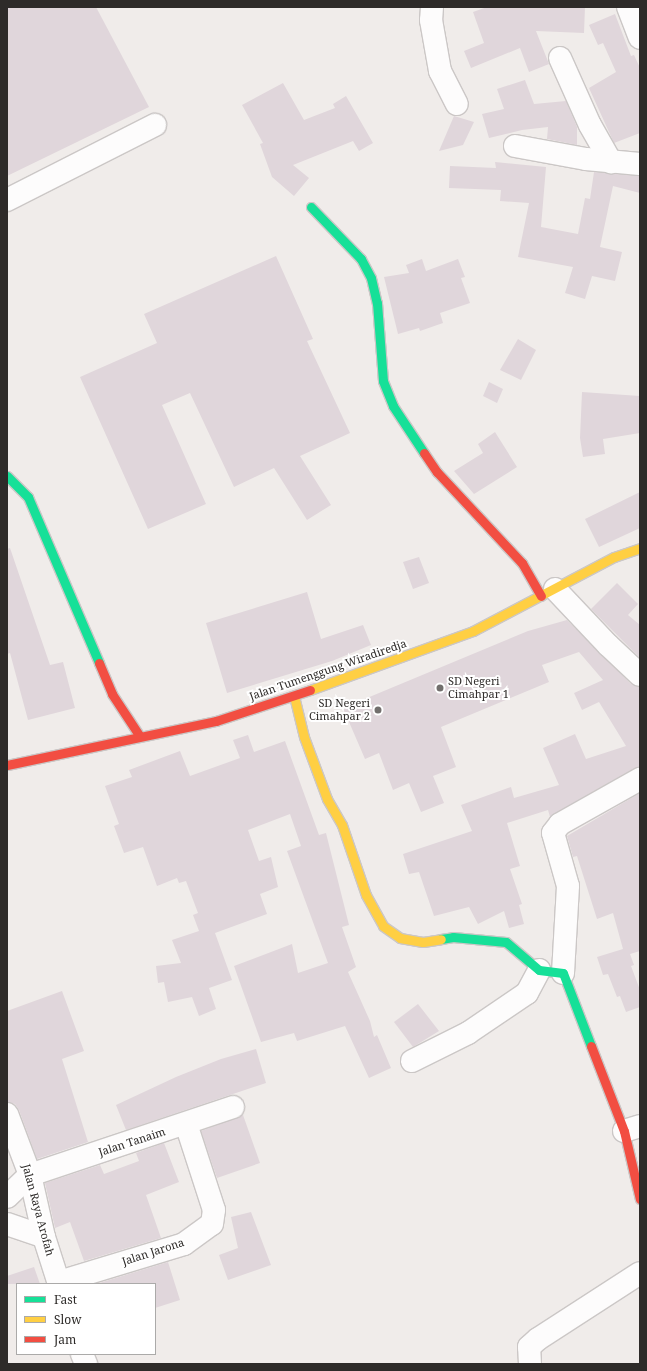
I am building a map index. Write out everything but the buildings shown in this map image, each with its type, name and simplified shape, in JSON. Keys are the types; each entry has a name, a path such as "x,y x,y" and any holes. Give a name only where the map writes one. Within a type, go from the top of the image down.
{"street":[{"path":"432,7 431,20 440,71 457,104"},
{"path":"560,58 590,125 611,162"},
{"path":"7,200 155,125"},
{"path":"515,146 611,162 640,164"},
{"path":"311,207 361,259 371,278 377,303 383,381 393,406 408,431 437,472 548,592 640,676"},
{"path":"7,476 28,498 112,694 139,735"},
{"name":"Jalan Tumenggung Wiradiredja","path":"7,765 139,735 216,721 294,696 473,631 614,557 640,548"},
{"path":"294,696 304,737 327,799 342,825 366,895 383,926 400,938 423,942 453,937 506,942 539,970 563,973"},
{"path":"639,1196 632,1128 563,973 568,886 553,833 560,824 640,779"},
{"path":"412,1061 468,1033 528,993 539,970"},
{"name":"Jalan Tanaim","path":"30,1175 233,1107"},
{"name":"Jalan Raya Arofah","path":"7,1114 30,1175 44,1237 59,1283"},
{"name":"Jalan Jarona","path":"59,1283 184,1244 212,1224 214,1210 186,1124"},
{"path":"7,1197 30,1175"},
{"path":"7,1224 44,1237"},
{"path":"530,1364 529,1347 538,1339 640,1273"}],"traffic: fast":[{"path":"311,207 361,259 371,278 377,303 383,381 393,406 424,453"},
{"path":"7,476 28,497 99,663"},
{"path":"441,939 453,937 506,942 539,970 563,973 591,1046"}],"traffic: slow":[{"path":"310,690 473,631 614,557 640,548"},
{"path":"294,696 304,737 327,799 342,825 366,895 383,926 400,938 423,942 441,939"}],"traffic: jam":[{"path":"424,453 437,472 522,563 541,596"},
{"path":"99,663 112,694 139,735"},
{"path":"7,765 216,721 310,690"},
{"path":"591,1046 624,1131 640,1199"}],"place":[{"name":"SD Negeri Cimahpar 1","path":"440,688"},
{"name":"SD Negeri Cimahpar 2","path":"378,710"}]}
